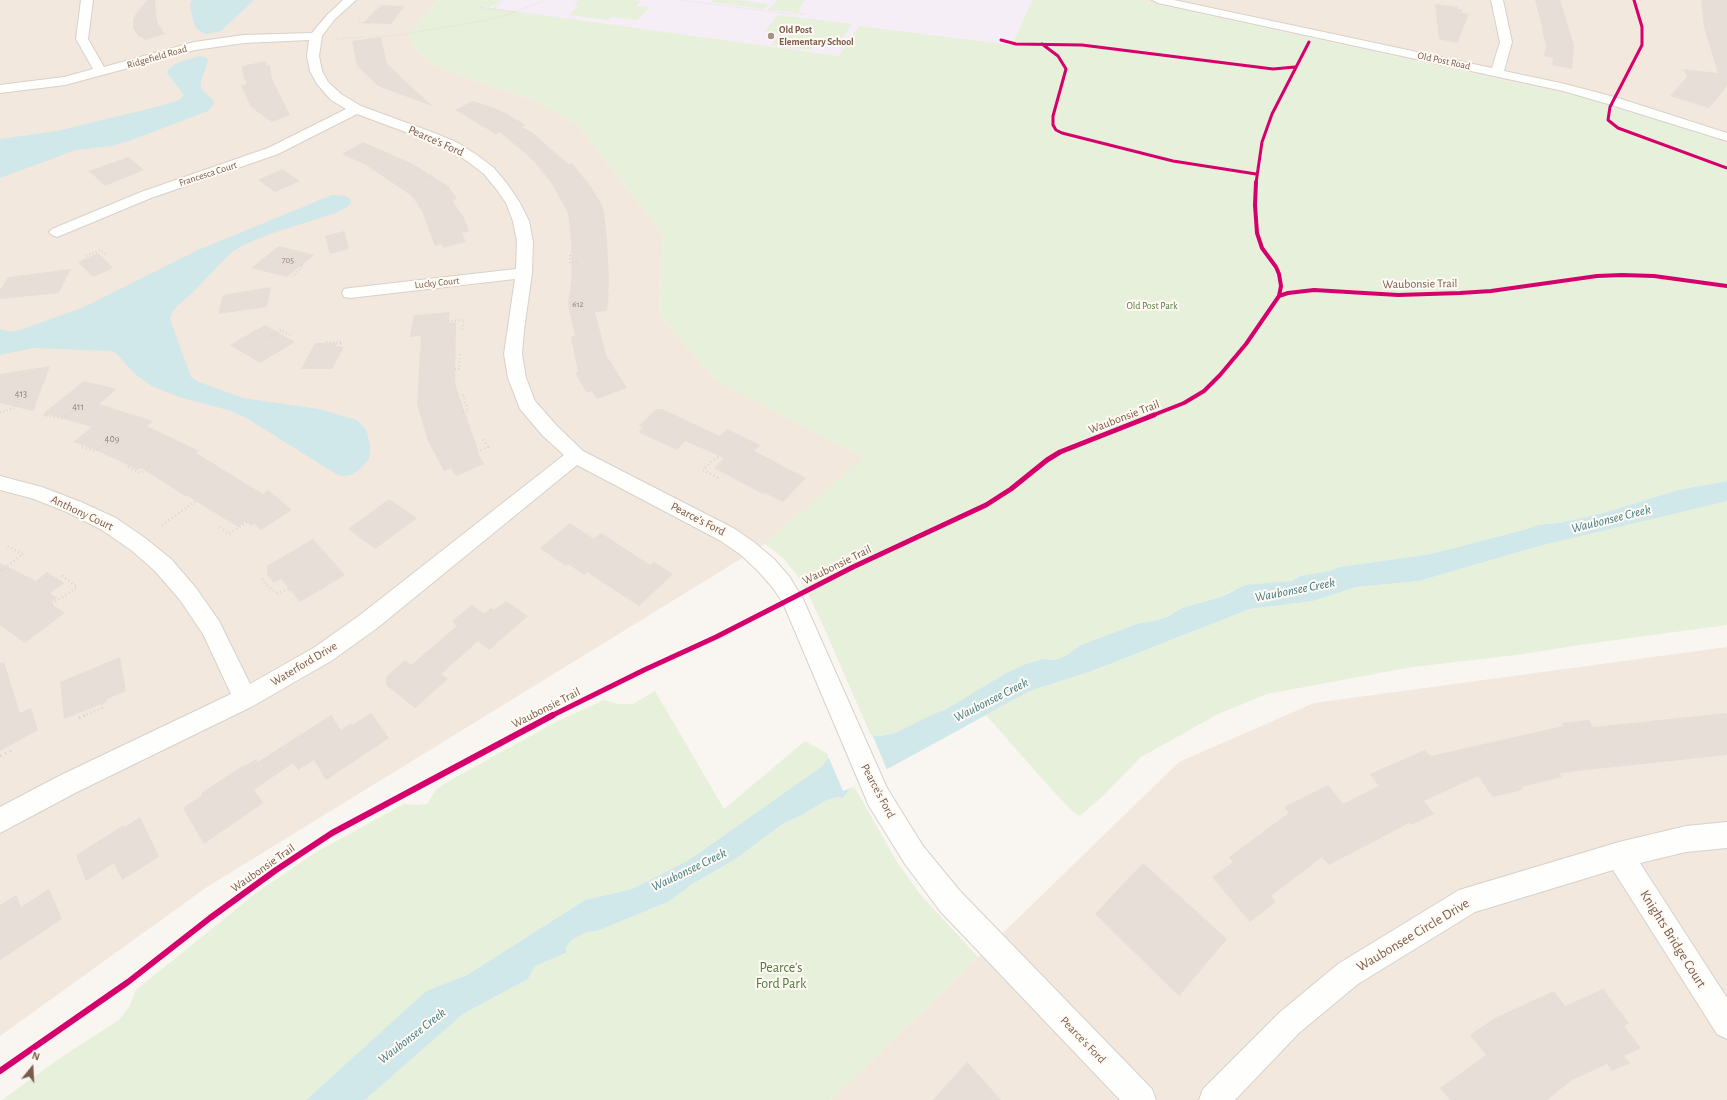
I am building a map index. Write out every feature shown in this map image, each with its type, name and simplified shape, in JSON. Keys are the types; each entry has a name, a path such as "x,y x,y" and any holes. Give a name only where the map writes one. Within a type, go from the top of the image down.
{"street":[{"path":"87,0 82,39 101,72"},
{"name":"Pearce's Ford","path":"350,0 331,17 324,38 313,56 316,71 323,84 336,97 356,109 432,137 453,146 472,158 488,171 506,193 513,203 521,221 524,242 524,273 514,346 517,378 527,404 550,431 576,456 728,535 748,549 766,565 781,582 792,599 878,797 914,855 950,900 1141,1100"},
{"name":"Old Post Road","path":"1158,0 1496,72 1613,101 1727,137"},
{"path":"1496,72 1506,42 1497,0"},
{"name":"Ridgefield Road","path":"0,89 65,81 194,46 244,40 324,38"},
{"name":"Francesca Court","path":"57,232 146,195 273,151 356,109"},
{"name":"Lucky Court","path":"350,293 524,273"},
{"name":"Waterford Drive","path":"0,821 68,784 245,699 323,654 368,622 576,456"},
{"name":"Anthony Court","path":"0,483 35,492 74,507 109,524 138,544 163,566 188,594 211,628 245,699"},
{"name":"Waubonsee Circle Drive","path":"1214,1100 1289,1023 1348,974 1469,900 1619,855 1686,839 1727,835"},
{"name":"Knights Bridge Court","path":"1619,855 1727,1024"}],"path":[{"path":"493,10 504,0"},
{"path":"324,38 400,35 483,21 516,12 546,0"},
{"path":"679,0 790,14 804,14"},
{"path":"478,7 516,12"},
{"path":"360,18 358,22 371,24"},
{"path":"427,179 431,177 432,169"},
{"path":"86,256 100,250 107,255"},
{"path":"570,255 570,263 578,262"},
{"path":"288,260 300,263 303,266 292,277"},
{"path":"448,321 464,320 462,331"},
{"path":"268,338 281,330 292,336"},
{"path":"326,342 342,342 339,347"},
{"path":"455,369 459,368 460,354"},
{"path":"0,412 15,408 21,394"},
{"path":"463,395 468,411 463,412"},
{"path":"44,414 62,419 78,407"},
{"path":"477,452 488,447 483,438"},
{"path":"82,447 96,451 112,440"},
{"path":"718,478 703,470 712,460 720,457"},
{"path":"128,467 142,473 150,466"},
{"path":"162,525 196,501"},
{"path":"220,527 229,534 247,522"},
{"path":"1,571 23,554 5,545"},
{"path":"52,604 77,587 60,574"},
{"path":"262,579 266,585 277,593 289,589"},
{"path":"79,718 102,708 102,704"},
{"path":"0,756 15,749"}],"shaded area":[{"path":"0,0 439,0 408,37 418,51 434,65 458,75 531,99 577,124 663,234 659,314 714,379 864,458 765,544 207,887 0,1036"},
{"name":"Old Post Elementary School","path":"1032,0 1012,45 860,26 839,56 437,1"},
{"path":"1138,0 1727,0 1727,144 1672,124 1576,96"},
{"path":"1727,647 1727,1100 831,1100 1179,762 1314,703"}],"green space":[{"name":"Old Post Park","path":"439,0 501,0 495,5 489,7 477,6 839,56 859,26 1012,45 1032,0 1138,0 1576,96 1672,124 1727,144 1727,481 1678,490 1603,513 1559,523 1538,525 1431,554 1339,567 1330,571 1300,576 1292,581 1233,590 1221,597 1182,608 1167,617 1150,622 1139,623 1081,645 1067,655 1055,660 1044,659 1006,673 946,709 895,733 881,736 871,736 809,596 797,575 783,558 765,544 863,458 714,379 659,314 663,234 577,124 531,99 458,75 434,65 418,51 408,37"},
{"path":"579,0 632,0 640,1 636,6 650,7 637,20 612,17 608,20 568,15 578,6 574,5"},
{"path":"713,0 737,0 769,4 764,9 711,2"},
{"path":"778,0 805,0 799,8 800,13 768,10"},
{"path":"778,15 852,24 839,44 817,41 810,50 771,45 780,34 765,31"},
{"path":"1727,498 1727,625 1516,655 1412,667 1267,694 1218,714 1141,757 1104,795 1080,816 1073,812 1053,791 986,715 1030,691 1096,670 1250,609 1313,601 1356,587 1419,581 1543,545"},
{"path":"655,691 724,809 805,741 828,754 828,759 821,767 689,860 632,889 585,900 467,975 426,991 306,1100 2,1100 63,1056 119,1020 129,1007 136,990 255,894 313,854 404,804 427,804 436,790 449,781 556,722 604,700 618,704 633,704"},
{"name":"Pearce's Ford Park","path":"855,788 897,862 920,894 978,957 831,1100 365,1100 463,1014 528,979 535,966 566,953 566,947 572,940 586,932 597,931 668,902 694,883 734,860 784,823 802,815 825,801 836,797 843,798 849,790"}],"water":[{"path":"192,0 254,0 221,31 207,34 196,28 192,17 190,4"},
{"path":"200,56 207,58 208,61 201,82 201,87 203,91 213,100 214,104 208,111 129,141 112,146 76,150 0,178 0,139 57,131 179,100 184,95 167,73 168,70 175,64"},
{"path":"332,195 346,196 350,199 351,203 336,213 273,233 241,246 232,252 189,296 177,306 170,319 191,377 199,382 243,398 319,409 357,420 366,429 370,445 369,459 359,470 351,475 343,476 336,474 248,419 228,410 179,397 152,386 135,374 116,353 110,351 33,348 0,355 0,329 11,332 20,330 84,307 198,250"},
{"name":"Waubonsee Creek","path":"1727,481 1727,501 1543,545 1419,581 1356,587 1313,601 1250,609 1095,670 1030,691 849,790 843,798 836,797 825,801 802,815 784,823 734,860 694,883 668,902 597,931 586,932 572,940 566,947 566,953 535,966 528,979 463,1014 365,1100 306,1100 426,991 467,975 585,900 632,889 689,860 821,767 838,746 871,736 881,736 895,733 946,709 1006,673 1026,664 1044,659 1055,660 1067,655 1081,645 1139,623 1150,622 1167,617 1182,608 1221,597 1245,585 1292,581 1300,576 1330,571 1339,567 1431,554 1538,525 1559,523 1603,513 1678,490"}],"pier":[{"path":"872,734 888,772 871,781 843,791 828,756 837,744"}],"building":[{"path":"147,0 155,0 157,22 165,34 144,40 142,37 139,37 133,28 133,17 135,17"},
{"path":"1535,0 1560,0 1574,45 1572,69 1552,65 1553,58 1544,56 1546,46"},
{"path":"1701,0 1727,0 1727,86 1709,108 1670,96 1687,77 1683,69 1718,73 1704,27"},
{"path":"1435,4 1458,7 1458,9 1462,9 1462,13 1469,14 1457,43 1439,39"},
{"path":"381,5 405,6 391,24 363,23"},
{"path":"381,37 387,64 432,106 378,86 357,66 352,41"},
{"path":"266,61 266,66 270,65 272,79 290,115 272,122 251,107 241,86 247,84 243,76 242,66"},
{"path":"473,101 502,111 526,125 522,127 533,133 568,164 572,163 591,187 603,207 607,239 609,292 607,311 595,312 606,355 627,388 597,399 592,391 587,393 575,373 578,372 571,337 575,336 568,305 572,276 571,240 568,213 552,184 534,161 500,132 496,134 455,110"},
{"path":"363,142 413,164 448,186 457,199 452,200 464,218 469,231 462,233 466,242 443,248 441,244 435,246 422,211 412,196 366,165 342,154"},
{"path":"128,157 144,170 105,186 89,171"},
{"path":"282,169 300,181 275,192 258,180"},
{"path":"344,231 349,249 330,254 325,236"},
{"path":"279,246 314,255 287,277 251,268"},
{"path":"98,253 113,268 93,277 78,262"},
{"path":"71,269 59,293 0,299 0,290 8,277"},
{"path":"271,287 267,307 218,314 223,295"},
{"path":"450,312 448,323 456,322 455,384 478,450 476,450 484,464 456,476 451,468 444,471 428,441 417,404 421,336 410,337 414,315"},
{"path":"265,325 295,342 260,363 230,345"},
{"path":"315,343 338,343 335,347 344,347 332,369 301,369"},
{"path":"50,366 33,411 0,403 0,374"},
{"path":"84,381 117,389 99,404 153,421 147,426 199,451 196,453 263,494 268,490 292,510 261,530 254,524 251,526 246,521 238,527 141,468 138,470 96,450 73,442 92,427 44,413"},
{"path":"656,409 662,409 720,436 727,429 760,445 754,451 806,478 783,502 765,493 763,494 714,468 724,458 685,441 677,450 638,432 643,428 639,426"},
{"path":"389,499 417,518 375,549 348,529"},
{"path":"570,523 594,539 601,533 650,565 654,562 673,574 639,606 587,572 584,575 568,564 566,566 540,548"},
{"path":"313,539 345,575 300,602 281,579 274,583 267,574 267,566"},
{"path":"0,563 36,581 47,572 64,583 50,593 57,598 50,603 65,613 25,643 0,625"},
{"path":"506,601 528,616 489,650 478,641 441,674 448,679 415,708 386,685 386,677 405,660 411,665 457,626 452,621 472,605 484,614 491,608 494,610"},
{"path":"120,657 126,691 107,699 107,702 64,719 60,682"},
{"path":"4,662 20,713 31,708 38,730 0,751 0,663"},
{"path":"371,713 389,738 326,780 314,760 298,770 293,763 254,790 263,803 204,844 183,808 202,795 201,793 244,765 245,766 256,759 258,762 331,715 341,730"},
{"path":"1727,713 1727,755 1559,773 1562,777 1521,787 1523,790 1493,797 1478,776 1424,801 1434,814 1411,825 1409,823 1329,865 1322,857 1271,896 1276,902 1250,922 1212,877 1233,862 1229,857 1289,813 1284,807 1328,785 1343,804 1379,786 1370,774 1425,750 1431,756 1563,726 1561,723 1589,720 1593,727"},
{"path":"140,817 159,857 122,880 114,863 86,881 76,855 124,825 125,827"},
{"path":"1143,863 1227,939 1179,996 1095,914"},
{"path":"49,889 62,919 0,960 0,905 16,895 21,907"},
{"path":"1603,989 1629,1023 1624,1026 1641,1048 1624,1056 1630,1063 1612,1071 1607,1064 1572,1080 1547,1100 1450,1100 1440,1088 1486,1055 1470,1035 1495,1018 1554,991 1565,1006"},
{"path":"967,1062 1001,1100 933,1100"}],"cycle path":[{"path":"1634,0 1642,27 1642,45 1610,107 1608,120 1618,128 1727,168"},
{"path":"1001,40 1016,44 1082,45 1273,69 1295,67"},
{"path":"1279,296 1281,286 1279,274 1276,267 1262,248 1257,233 1255,205 1256,174 1262,142 1272,114 1309,42"},
{"path":"1042,44 1058,56 1066,69 1053,116 1053,125 1056,130 1062,133 1173,161 1256,174"},
{"name":"Waubonsie Trail","path":"0,1071 128,982 210,918 276,870 332,833 539,722 644,670 716,637 853,567 986,505 1011,489 1047,460 1060,452 1109,434 1184,403 1204,391 1220,375 1246,344 1279,296 1288,293 1314,290 1398,295 1460,293 1491,291 1597,276 1622,275 1654,276 1727,286"}],"place":[{"name":"Old Post Elementary School","path":"771,36"}]}
